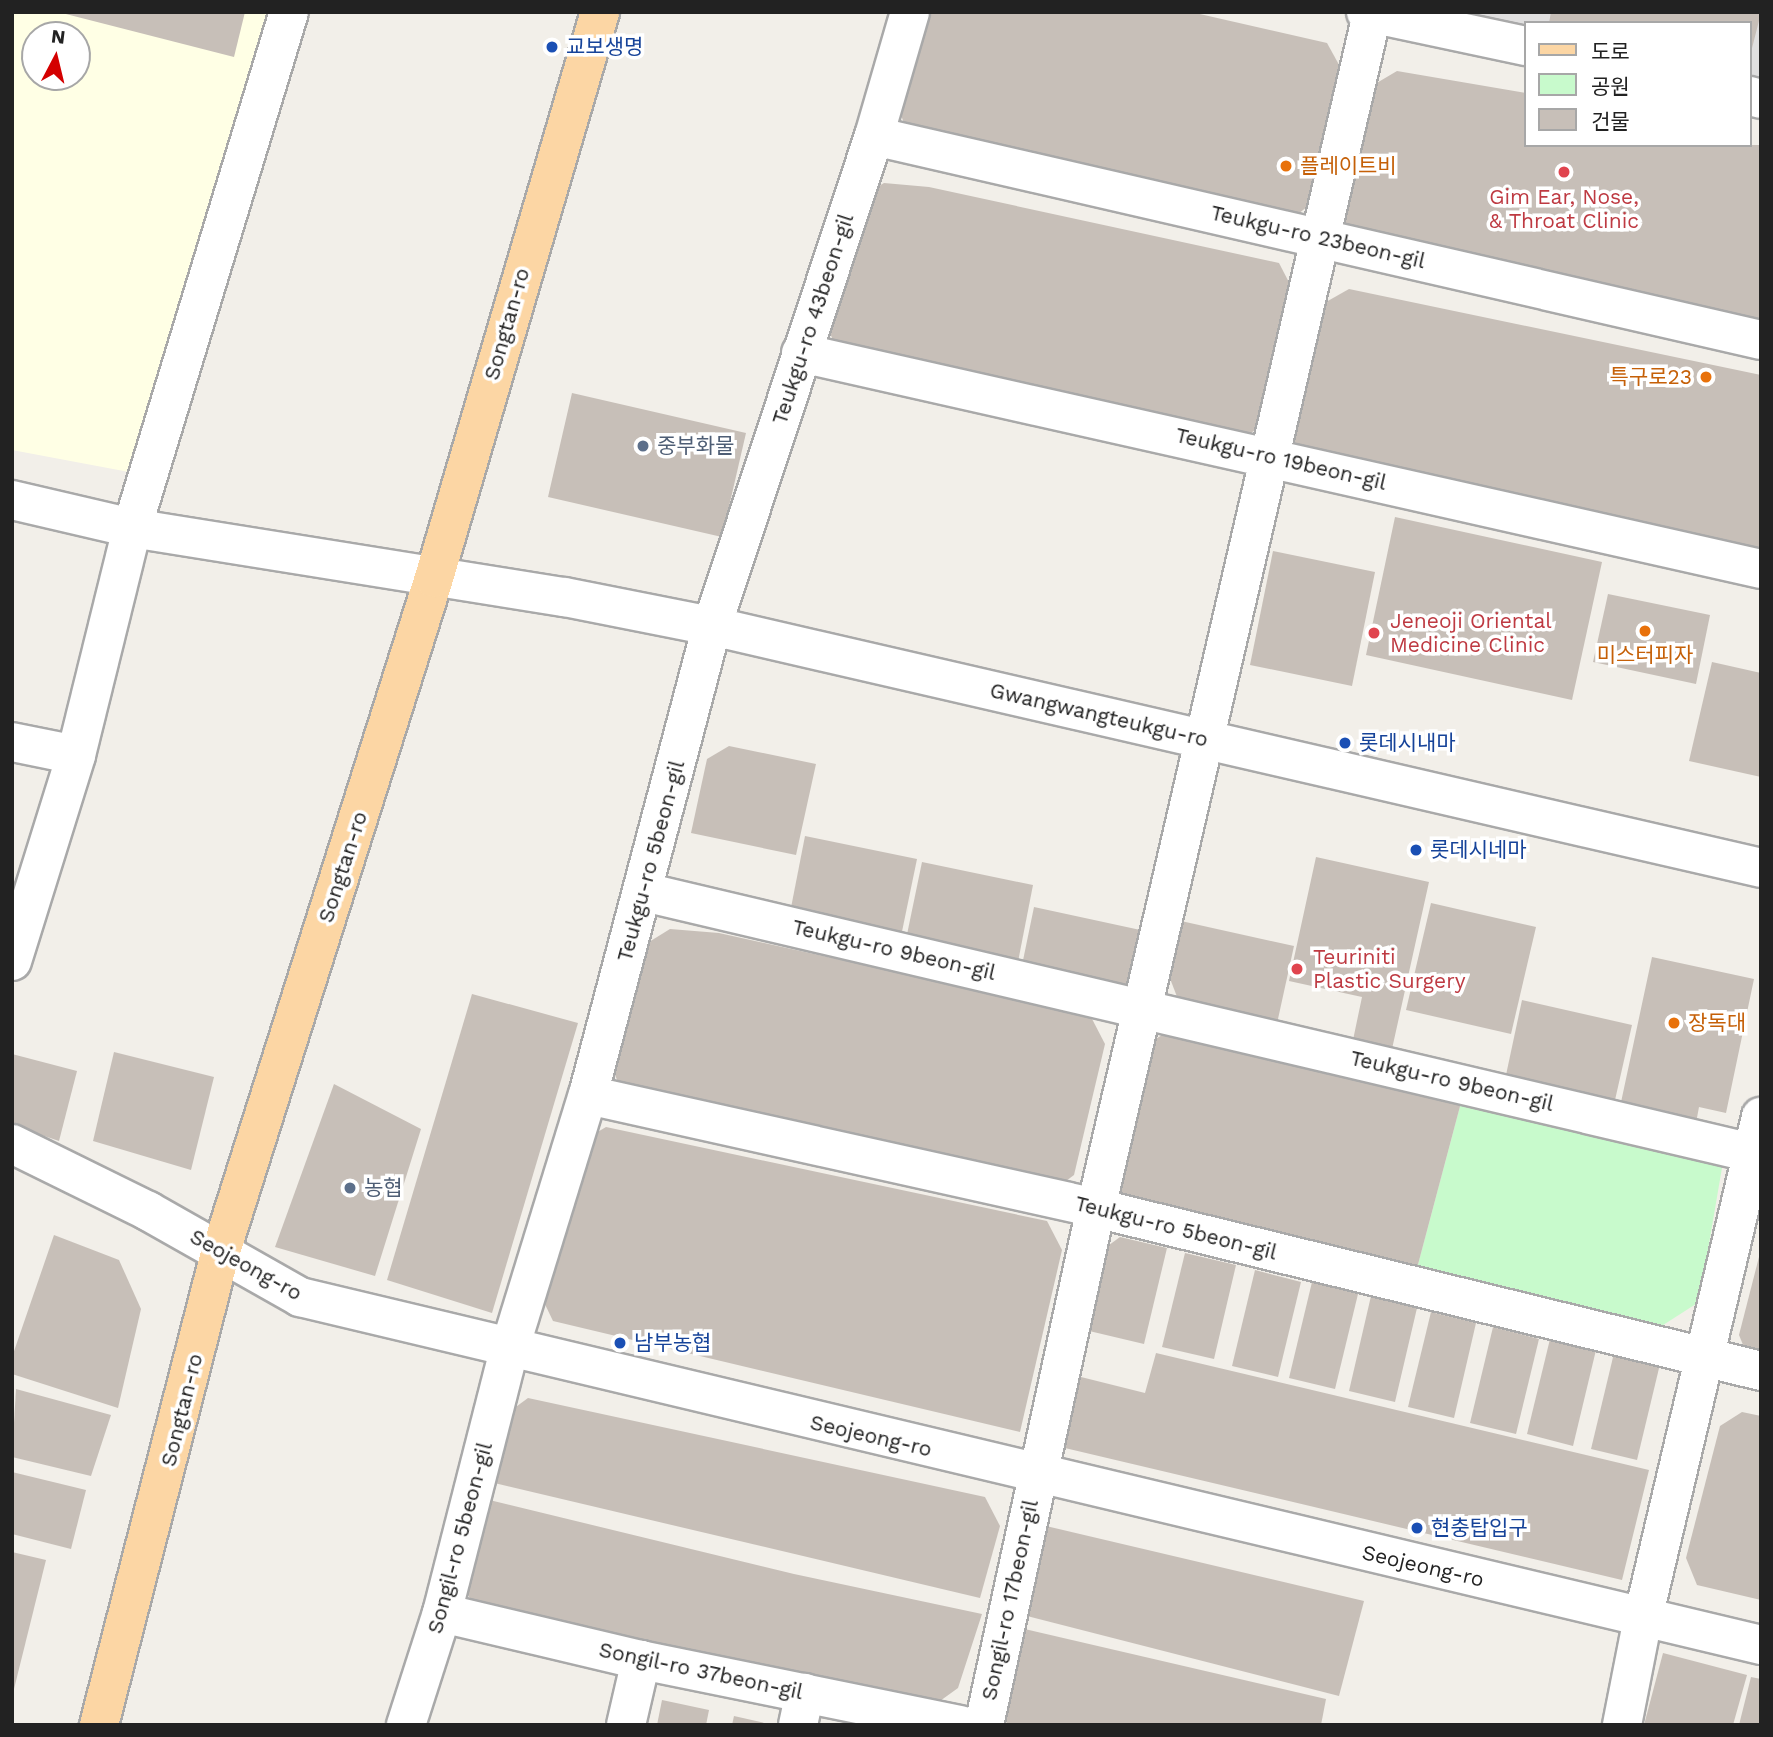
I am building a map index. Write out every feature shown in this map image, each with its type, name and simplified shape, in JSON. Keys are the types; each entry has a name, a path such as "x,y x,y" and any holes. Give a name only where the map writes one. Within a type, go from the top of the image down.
{"main road":[{"name":"Songtan-ro","path":"99,1725 221,1251 434,578 600,12"}],"street":[{"path":"12,961 76,755 132,528 289,12"},
{"name":"Teukgu-ro 43beon-gil","path":"712,626 874,136 910,12"},
{"path":"1096,1208 1144,1008 1268,456 1322,237 1369,13 1524,46"},
{"name":"Teukgu-ro 23beon-gil","path":"874,136 1322,237 1761,341"},
{"name":"Teukgu-ro 19beon-gil","path":"801,353 1761,569"},
{"name":"Gwangwangteukgu-ro","path":"12,500 132,528 712,626 1761,867"},
{"name":"Teukgu-ro 5beon-gil","path":"509,1351 588,1096 644,892 712,626"},
{"path":"12,742 76,755"},
{"name":"Teukgu-ro 9beon-gil","path":"644,892 1144,1008 1758,1142"},
{"name":"Teukgu-ro 5beon-gil","path":"588,1096 1096,1208 1761,1371"},
{"path":"1622,1725 1643,1618 1758,1142"},
{"name":"Seojeong-ro","path":"12,1144 221,1251 300,1297 509,1351 1761,1645"},
{"name":"Songil-ro 17beon-gil","path":"984,1725 1036,1475 1096,1208"},
{"name":"Songil-ro 5beon-gil","path":"406,1725 442,1613 509,1351"},
{"name":"Songil-ro 37beon-gil","path":"442,1613 641,1660 802,1709 960,1725"},
{"path":"626,1725 641,1660"}],"shaded area":[{"path":"12,12 277,12 145,475 12,450"},
{"path":"1422,12 1761,12 1761,91 1752,89 1752,21 1524,21 1524,37"}],"green space":[{"path":"1463,1095 1723,1162 1699,1302 1646,1336 1416,1272"}],"building":[{"path":"58,12 245,12 234,57"},
{"path":"926,12 1191,12 1327,43 1343,72 1312,203 1284,225 911,140 900,113"},
{"path":"1551,12 1761,12 1752,48 1752,21 1549,21"},
{"path":"1397,71 1524,93 1524,147 1761,145 1761,334 1353,243 1342,217 1375,84"},
{"path":"884,183 929,187 1279,263 1294,292 1263,424 1235,445 839,355 828,328 862,196"},
{"path":"1349,289 1761,375 1761,564 1303,462 1292,435 1326,302"},
{"path":"572,393 746,433 722,537 548,497"},
{"path":"1395,517 1602,562 1572,700 1366,655"},
{"path":"1273,551 1375,572 1352,686 1250,665"},
{"path":"1608,594 1710,615 1696,684 1593,662"},
{"path":"1712,662 1761,673 1761,777 1689,761"},
{"path":"729,746 816,764 796,855 691,833 707,759"},
{"path":"805,836 917,859 899,946 788,923"},
{"path":"1316,857 1429,882 1392,1049 1353,1040 1362,997 1289,981"},
{"path":"922,862 1033,885 1016,972 904,949"},
{"path":"1431,903 1536,927 1511,1034 1406,1010"},
{"path":"1034,907 1145,931 1131,998 1020,975"},
{"path":"1181,921 1294,946 1276,1028 1181,1007 1169,976"},
{"path":"670,929 719,933 1090,1015 1105,1044 1074,1175 1046,1196 626,1101 615,1075 649,942"},
{"path":"1652,957 1754,979 1726,1113 1699,1107 1696,1123 1620,1107"},
{"path":"472,994 578,1023 492,1313 387,1280"},
{"path":"1522,1000 1632,1025 1615,1100 1506,1075"},
{"path":"1169,1031 1463,1095 1416,1272 1124,1203 1113,1177 1147,1044"},
{"path":"114,1052 214,1077 191,1170 93,1141"},
{"path":"12,1054 77,1071 59,1141 12,1125"},
{"name":"농협","path":"334,1084 421,1129 375,1276 275,1247"},
{"path":"606,1127 1047,1221 1062,1250 1020,1432 553,1321 541,1296 584,1140"},
{"path":"54,1235 119,1260 141,1309 118,1408 12,1374 12,1357"},
{"path":"1120,1237 1167,1248 1144,1344 1085,1330 1105,1248"},
{"path":"1185,1253 1236,1265 1214,1359 1162,1347"},
{"path":"1760,1253 1761,1365 1750,1362 1739,1335"},
{"path":"1255,1270 1301,1282 1278,1377 1232,1366"},
{"path":"1312,1282 1358,1294 1335,1389 1289,1378"},
{"path":"1371,1296 1417,1308 1395,1402 1349,1391"},
{"path":"1431,1312 1476,1323 1454,1418 1408,1407"},
{"path":"1493,1327 1539,1339 1516,1434 1470,1423"},
{"path":"1550,1339 1596,1350 1573,1446 1527,1434"},
{"path":"1156,1353 1649,1470 1622,1580 1048,1444 1065,1373 1145,1393"},
{"path":"1614,1353 1660,1364 1637,1460 1591,1449"},
{"path":"16,1389 111,1415 91,1476 12,1457"},
{"path":"528,1398 985,1497 1000,1526 980,1598 486,1481 509,1412"},
{"path":"1742,1412 1761,1416 1761,1600 1697,1585 1686,1558 1720,1426"},
{"path":"12,1472 86,1490 71,1549 12,1534"},
{"path":"477,1497 794,1574 982,1614 958,1688 940,1701 648,1644 472,1602 456,1574"},
{"path":"1046,1526 1364,1601 1339,1696 1027,1616"},
{"path":"12,1552 46,1560 13,1693 12,1693"},
{"path":"1007,1625 1326,1699 1321,1725 1007,1724 993,1689"},
{"path":"1663,1653 1747,1675 1733,1725 1644,1725"},
{"path":"1751,1677 1761,1679 1761,1725 1739,1725"},
{"path":"662,1700 709,1710 706,1725 657,1725"},
{"path":"734,1716 769,1724 769,1725 732,1725"}],"place":[{"name":"교보생명","path":"552,47"},
{"name":"플레이트비","path":"1286,166"},
{"name":"Gim Ear, Nose, & Throat Clinic","path":"1564,172"},
{"name":"특구로23","path":"1706,377"},
{"name":"중부화물","path":"643,446"},
{"name":"미스터피자","path":"1645,631"},
{"name":"Jeneoji Oriental Medicine Clinic","path":"1374,633"},
{"name":"롯데시내마","path":"1345,743"},
{"name":"롯데시네마","path":"1416,850"},
{"name":"Teuriniti Plastic Surgery","path":"1297,969"},
{"name":"장독대","path":"1674,1023"},
{"name":"농협","path":"350,1188"},
{"name":"남부농협","path":"620,1343"},
{"name":"현충탑입구","path":"1417,1528"}]}
